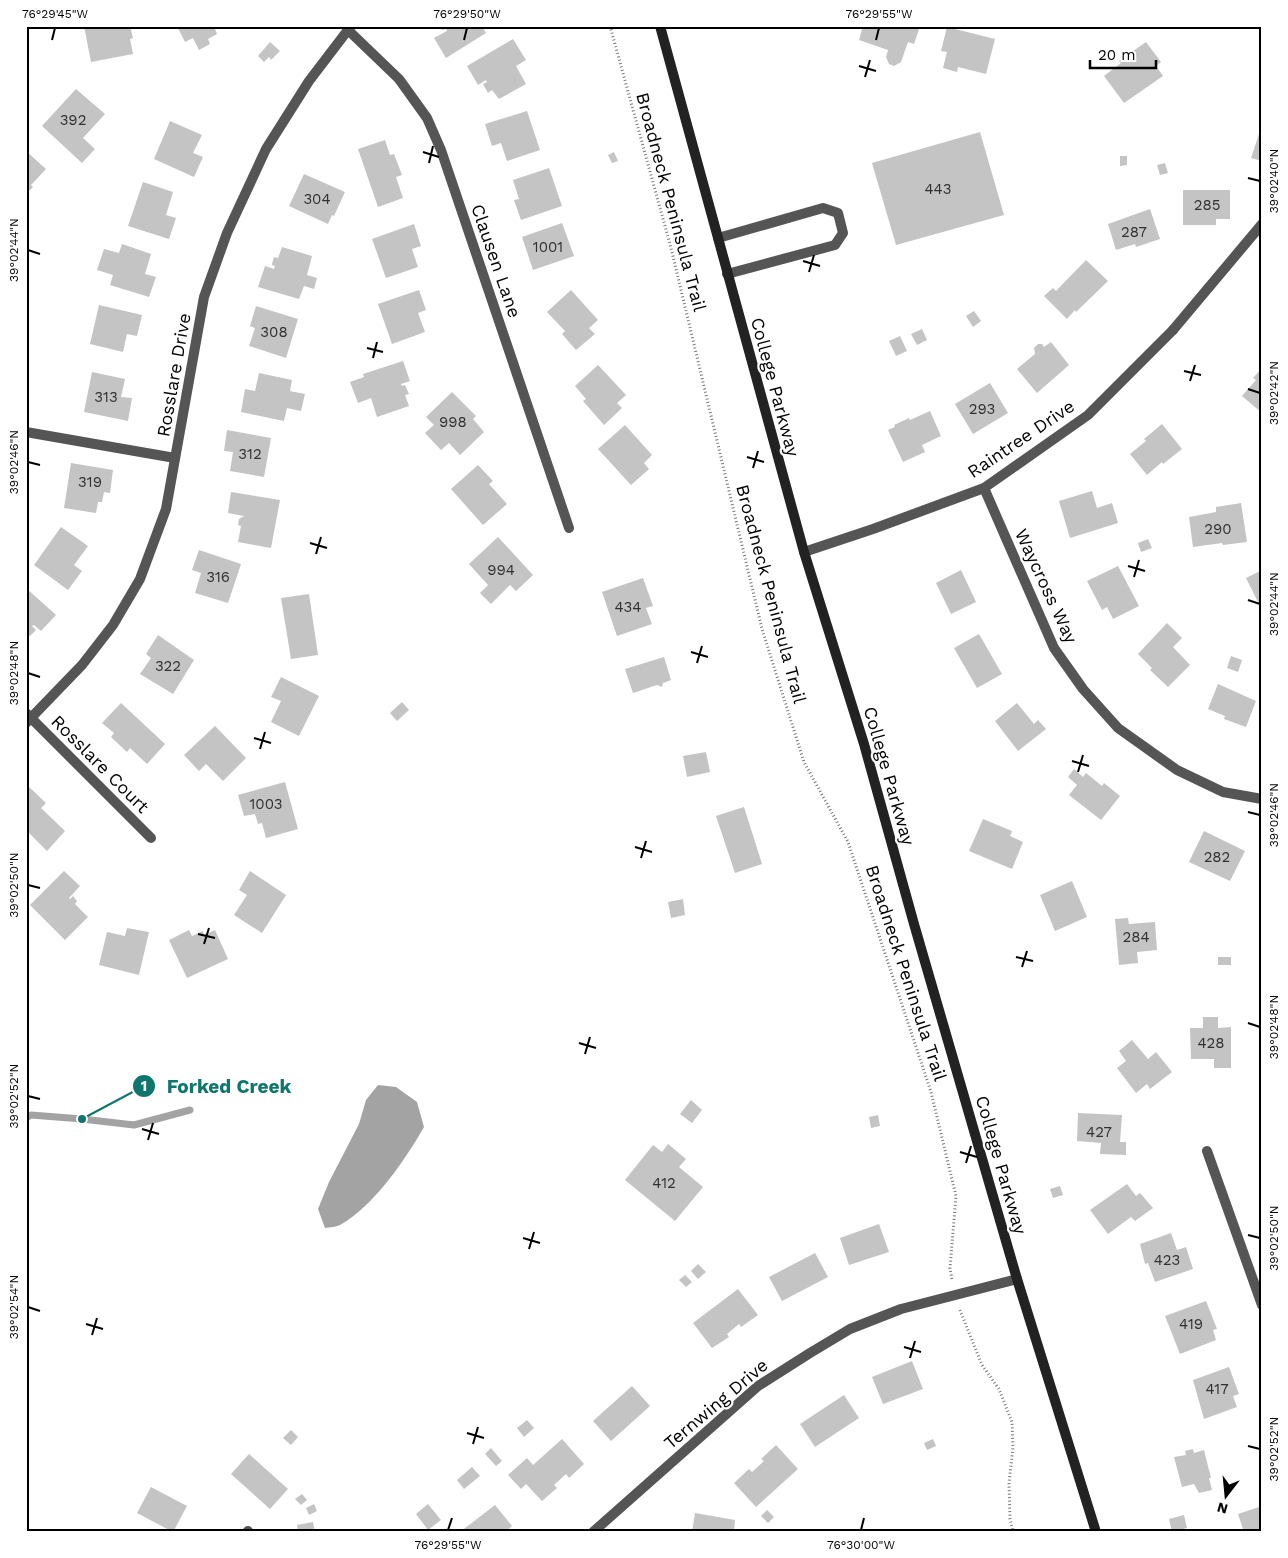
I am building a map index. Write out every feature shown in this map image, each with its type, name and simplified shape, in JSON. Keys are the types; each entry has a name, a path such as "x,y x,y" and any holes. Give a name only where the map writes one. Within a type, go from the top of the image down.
{"main road":[{"name":"College Parkway","path":"660,26 804,552 864,744 1017,1279 1096,1532"}],"street":[{"name":"Rosslare Drive","path":"28,718 82,665 113,625 140,579 166,509 204,297 227,233 266,149 309,81 349,28"},
{"name":"Clausen Lane","path":"349,28 399,79 427,118 444,159 569,528"},
{"path":"718,238 823,208 838,213 843,233 835,244 728,274"},
{"name":"Raintree Drive","path":"804,552 984,488 1088,415 1173,330 1262,224"},
{"path":"26,432 175,458"},
{"name":"Waycross Way","path":"984,488 1054,648 1082,689 1118,728 1177,770 1223,792 1262,799"},
{"name":"Rosslare Court","path":"28,718 151,838"},
{"path":"1207,1151 1262,1305"},
{"name":"Ternwing Drive","path":"597,1531 758,1386 810,1352 850,1330 901,1309 1017,1279"}],"path":[{"name":"Broadneck Peninsula Trail","path":"610,26 671,248 762,629 804,762 848,842 931,1092 956,1196 951,1274"},
{"path":"961,1316 982,1365 999,1389 1012,1422 1013,1447 1009,1492 1010,1519 1013,1532"}],"shaded area":[{"path":"378,1085 396,1087 417,1102 424,1127 408,1154 377,1194 353,1217 335,1227 325,1228 318,1209 329,1182 359,1124 366,1100"}],"building":[{"path":"84,26 130,26 133,38 130,39 133,54 91,62"},
{"path":"177,26 214,26 217,34 208,39 210,44 199,50 193,38 185,42"},
{"path":"440,26 482,26 486,33 446,58 434,38 447,31 446,29 442,30"},
{"path":"863,26 920,26 914,44 908,42 901,62 894,66 889,64 886,57 888,50 859,40"},
{"path":"947,27 995,39 986,74 958,67 957,72 943,68 947,52 941,51"},
{"path":"513,39 526,60 516,66 526,84 499,99 492,90 488,93 483,84 487,82 486,80 478,85 467,66"},
{"path":"270,42 280,51 271,60 269,57 264,62 258,56"},
{"path":"1146,42 1161,62 1156,66 1163,76 1124,103 1104,76 1121,63 1119,61"},
{"path":"76,89 105,114 83,138 95,149 82,163 42,126"},
{"path":"527,111 540,150 507,161 501,143 492,146 485,124"},
{"path":"170,121 202,135 193,153 203,157 194,177 154,159"},
{"path":"1262,125 1262,161 1251,158"},
{"path":"980,132 1004,215 896,245 872,163"},
{"path":"385,140 390,155 394,154 402,175 396,177 403,198 378,207 358,149"},
{"path":"26,151 46,169 31,185 33,187 26,194"},
{"path":"614,152 618,161 612,163 608,155"},
{"path":"1120,156 1127,156 1127,165 1120,166"},
{"path":"1165,163 1168,173 1160,175 1157,165"},
{"path":"549,168 562,206 521,220 514,200 519,199 513,180"},
{"path":"304,174 345,192 334,216 332,215 328,224 289,206"},
{"path":"143,182 173,192 166,215 176,218 169,239 128,226"},
{"path":"1183,190 1230,190 1230,219 1216,219 1216,225 1183,225"},
{"path":"1150,209 1160,239 1136,247 1135,244 1116,250 1108,224"},
{"path":"562,223 574,256 533,270 522,237"},
{"path":"414,224 421,246 412,249 418,267 386,278 372,239"},
{"path":"122,244 151,254 145,274 156,277 149,297 110,285 113,275 97,270 104,249 119,253"},
{"path":"282,247 312,256 307,275 317,278 314,289 304,286 299,299 258,287 265,266 274,269 275,266 272,264 274,257 278,258"},
{"path":"1086,260 1108,281 1067,319 1044,296 1053,288 1056,291"},
{"path":"419,290 426,310 418,313 425,332 392,344 378,304"},
{"path":"571,290 598,320 589,328 595,334 576,350 562,334 565,331 547,312"},
{"path":"99,305 142,315 137,336 127,334 123,352 90,344"},
{"path":"256,306 298,319 286,358 249,346 255,328 250,326"},
{"path":"974,311 981,321 973,327 966,316"},
{"path":"922,329 927,340 917,345 911,334"},
{"path":"900,336 907,351 896,356 889,341"},
{"path":"1051,342 1069,365 1037,393 1017,369 1035,354 1034,348 1038,344 1042,344 1044,347"},
{"path":"403,361 410,381 401,384 402,386 405,385 409,394 405,395 409,406 377,417 371,398 358,403 350,382 364,377 363,374"},
{"path":"598,365 626,395 617,403 622,408 604,425 583,401 586,399 575,386"},
{"path":"1262,368 1262,413 1242,396 1256,380 1253,378"},
{"path":"92,372 125,379 121,397 132,398 128,421 84,412"},
{"path":"259,373 292,380 290,391 305,394 301,411 287,408 284,421 241,412 245,389 255,391"},
{"path":"990,383 1008,413 973,434 955,404"},
{"path":"452,392 476,416 473,419 484,432 460,455 449,443 441,450 425,433 434,425 426,417"},
{"path":"930,411 941,436 922,445 925,452 903,462 888,430 909,418 910,420"},
{"path":"1162,424 1182,449 1147,475 1130,454"},
{"path":"625,425 652,455 644,463 649,469 631,485 598,449"},
{"path":"227,430 271,438 264,477 230,471 233,452 224,451"},
{"path":"71,463 113,470 110,493 104,492 102,502 98,502 96,513 64,508"},
{"path":"478,465 493,481 489,484 507,504 483,525 451,489"},
{"path":"1092,491 1097,508 1112,503 1118,523 1070,538 1059,501"},
{"path":"231,492 280,500 271,548 238,542 241,526 238,525 239,519 244,516 228,513"},
{"path":"1241,503 1247,542 1193,547 1189,517 1216,512 1216,507"},
{"path":"61,527 88,546 74,565 82,571 68,590 34,565"},
{"path":"498,537 533,575 516,591 510,585 491,604 480,593 488,585 469,564"},
{"path":"1148,539 1152,548 1141,552 1138,543"},
{"path":"199,550 241,564 228,603 195,593 201,573 192,570"},
{"path":"1118,566 1139,606 1113,619 1107,607 1102,610 1087,581"},
{"path":"961,570 976,602 951,614 936,583"},
{"path":"1262,570 1262,610 1246,578"},
{"path":"643,578 653,606 646,608 652,624 617,636 602,592"},
{"path":"26,588 56,615 41,631 34,625 32,626 36,630 30,636 26,632"},
{"path":"309,594 318,655 291,659 281,598"},
{"path":"1167,623 1182,638 1173,647 1190,665 1168,687 1150,670 1152,668 1138,654"},
{"path":"979,634 1002,674 977,688 954,648"},
{"path":"158,635 194,660 173,694 140,674 151,658 146,654"},
{"path":"1231,656 1242,660 1238,672 1227,668"},
{"path":"664,657 671,680 663,683 662,687 657,685 633,693 625,669"},
{"path":"281,677 319,696 299,736 271,722 281,701 271,697"},
{"path":"1218,684 1256,701 1246,727 1224,719 1225,716 1208,709"},
{"path":"402,702 409,710 397,721 390,713"},
{"path":"121,703 165,744 147,764 130,748 127,752 111,737 114,733 102,723"},
{"path":"1017,703 1034,724 1038,720 1046,729 1018,751 995,721"},
{"path":"215,726 246,758 223,781 206,764 199,771 184,755"},
{"path":"706,752 710,772 687,777 683,756"},
{"path":"1074,769 1083,777 1086,773 1102,786 1104,783 1120,796 1101,820 1069,795 1077,785 1068,777"},
{"path":"285,782 298,829 266,838 262,823 258,824 255,814 244,816 238,795"},
{"path":"26,784 46,803 41,808 65,831 47,851 26,830"},
{"path":"744,807 762,864 735,873 716,816"},
{"path":"983,819 1012,831 1010,836 1023,842 1012,869 969,851"},
{"path":"1204,831 1245,851 1230,881 1189,862"},
{"path":"64,871 80,886 69,898 73,896 77,901 75,904 88,917 65,940 30,905"},
{"path":"250,871 286,895 262,933 234,915 247,895 239,890"},
{"path":"1072,881 1087,917 1055,931 1040,895"},
{"path":"683,899 685,915 671,918 668,902"},
{"path":"1128,918 1129,924 1155,922 1157,950 1137,952 1138,963 1119,965 1115,919"},
{"path":"127,928 149,932 139,975 99,965 107,932 125,936"},
{"path":"189,930 192,936 203,931 204,935 215,930 228,959 187,978 169,940"},
{"path":"1218,957 1231,957 1231,965 1218,965"},
{"path":"1203,1017 1218,1017 1218,1028 1231,1027 1231,1068 1214,1068 1214,1059 1191,1059 1190,1028 1203,1028"},
{"path":"1132,1040 1148,1059 1156,1052 1172,1072 1150,1089 1147,1084 1136,1093 1117,1068 1126,1061 1119,1051"},
{"path":"691,1100 702,1110 692,1123 680,1114"},
{"path":"1078,1113 1122,1115 1120,1142 1126,1142 1126,1155 1100,1154 1101,1143 1077,1141"},
{"path":"878,1115 880,1126 871,1128 869,1117"},
{"path":"668,1144 686,1159 679,1167 703,1187 675,1221 625,1180 653,1145 662,1152"},
{"path":"1127,1184 1136,1196 1140,1193 1153,1208 1135,1221 1131,1217 1108,1234 1090,1210"},
{"path":"1060,1186 1063,1195 1053,1198 1050,1189"},
{"path":"879,1224 889,1252 849,1265 840,1238"},
{"path":"1171,1233 1177,1250 1186,1247 1193,1269 1155,1282 1148,1263 1145,1264 1140,1244"},
{"path":"815,1253 828,1277 782,1301 769,1277"},
{"path":"698,1264 706,1272 698,1279 691,1271"},
{"path":"685,1275 692,1282 686,1287 679,1280"},
{"path":"738,1289 758,1315 741,1327 739,1324 727,1334 729,1337 712,1348 693,1323"},
{"path":"1206,1301 1217,1329 1213,1330 1216,1340 1180,1354 1165,1316"},
{"path":"912,1361 923,1389 883,1404 872,1377"},
{"path":"1229,1367 1239,1394 1233,1396 1237,1407 1204,1419 1193,1380"},
{"path":"632,1386 650,1406 611,1441 593,1421"},
{"path":"844,1395 859,1418 815,1447 800,1424"},
{"path":"527,1420 534,1428 524,1437 517,1428"},
{"path":"291,1430 298,1437 291,1445 283,1438"},
{"path":"562,1439 584,1464 569,1478 566,1474 554,1485 557,1488 542,1501 526,1484 521,1489 508,1475 527,1458 533,1465"},
{"path":"933,1439 936,1446 927,1450 924,1443"},
{"path":"776,1445 798,1469 756,1507 734,1483 749,1469 752,1472 764,1461 761,1459"},
{"path":"491,1448 502,1461 496,1466 485,1454"},
{"path":"1193,1449 1194,1453 1204,1450 1212,1490 1199,1493 1194,1484 1182,1487 1174,1457 1186,1455 1185,1451"},
{"path":"249,1454 288,1489 270,1509 231,1474"},
{"path":"472,1467 480,1476 464,1489 457,1480"},
{"path":"151,1487 187,1506 173,1532 137,1513"},
{"path":"302,1494 307,1500 301,1505 295,1499"},
{"path":"314,1504 317,1511 309,1515 306,1508"},
{"path":"428,1504 441,1520 428,1530 416,1514"},
{"path":"495,1505 512,1526 505,1532 460,1532"},
{"path":"1262,1506 1262,1532 1244,1532 1238,1514"},
{"path":"767,1510 774,1517 768,1523 761,1516"},
{"path":"695,1513 735,1520 734,1532 692,1532"},
{"path":"1184,1515 1187,1528 1172,1532 1169,1519"},
{"path":"313,1522 315,1532 298,1532 297,1525"}],"waterway":[{"path":"26,1118 31,1115 134,1125 190,1110"}],"place":[{"name":"Forked Creek","path":"82,1119"}]}
